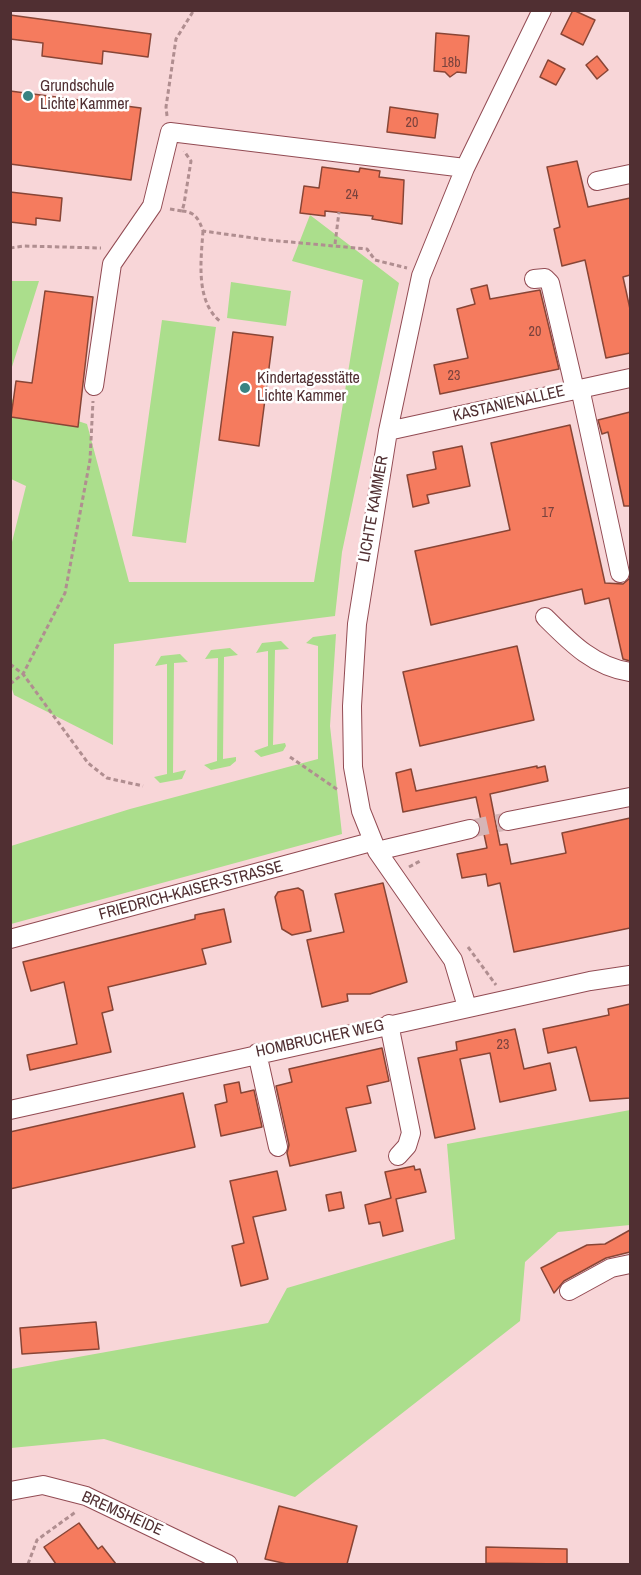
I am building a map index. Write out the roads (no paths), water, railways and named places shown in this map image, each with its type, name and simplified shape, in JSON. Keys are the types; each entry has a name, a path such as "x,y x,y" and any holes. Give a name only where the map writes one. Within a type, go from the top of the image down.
{"street":[{"name":"LICHTE KAMMER","path":"467,1007 453,960 374,846 361,811 353,767 352,706 362,576 388,431 423,271 465,168 542,10"},
{"path":"94,386 112,264 152,206 170,132 465,168"},
{"path":"597,181 630,174"},
{"path":"534,279 544,278 550,283 578,389 620,573"},
{"name":"KASTANIENALLEE","path":"388,431 630,378"},
{"path":"544,617 576,648 611,670 630,672"},
{"path":"508,821 630,797"},
{"name":"FRIEDRICH-KAISER-STRASSE","path":"10,939 374,846 470,829"},
{"name":"HOMBRUCHER WEG","path":"10,1110 467,1007 590,981 630,975"},
{"path":"389,1024 411,1133 407,1146 398,1156"},
{"path":"257,1053 278,1147"},
{"path":"569,1292 611,1268 630,1264"},
{"name":"BREMSHEIDE","path":"10,1491 43,1485 86,1496 228,1564"}],"tunnel":[{"path":"470,829 508,821"}],"place":[{"name":"Grundschule Lichte Kammer","path":"28,96"},
{"name":"Kindertagesstätte Lichte Kammer","path":"245,388"}]}
